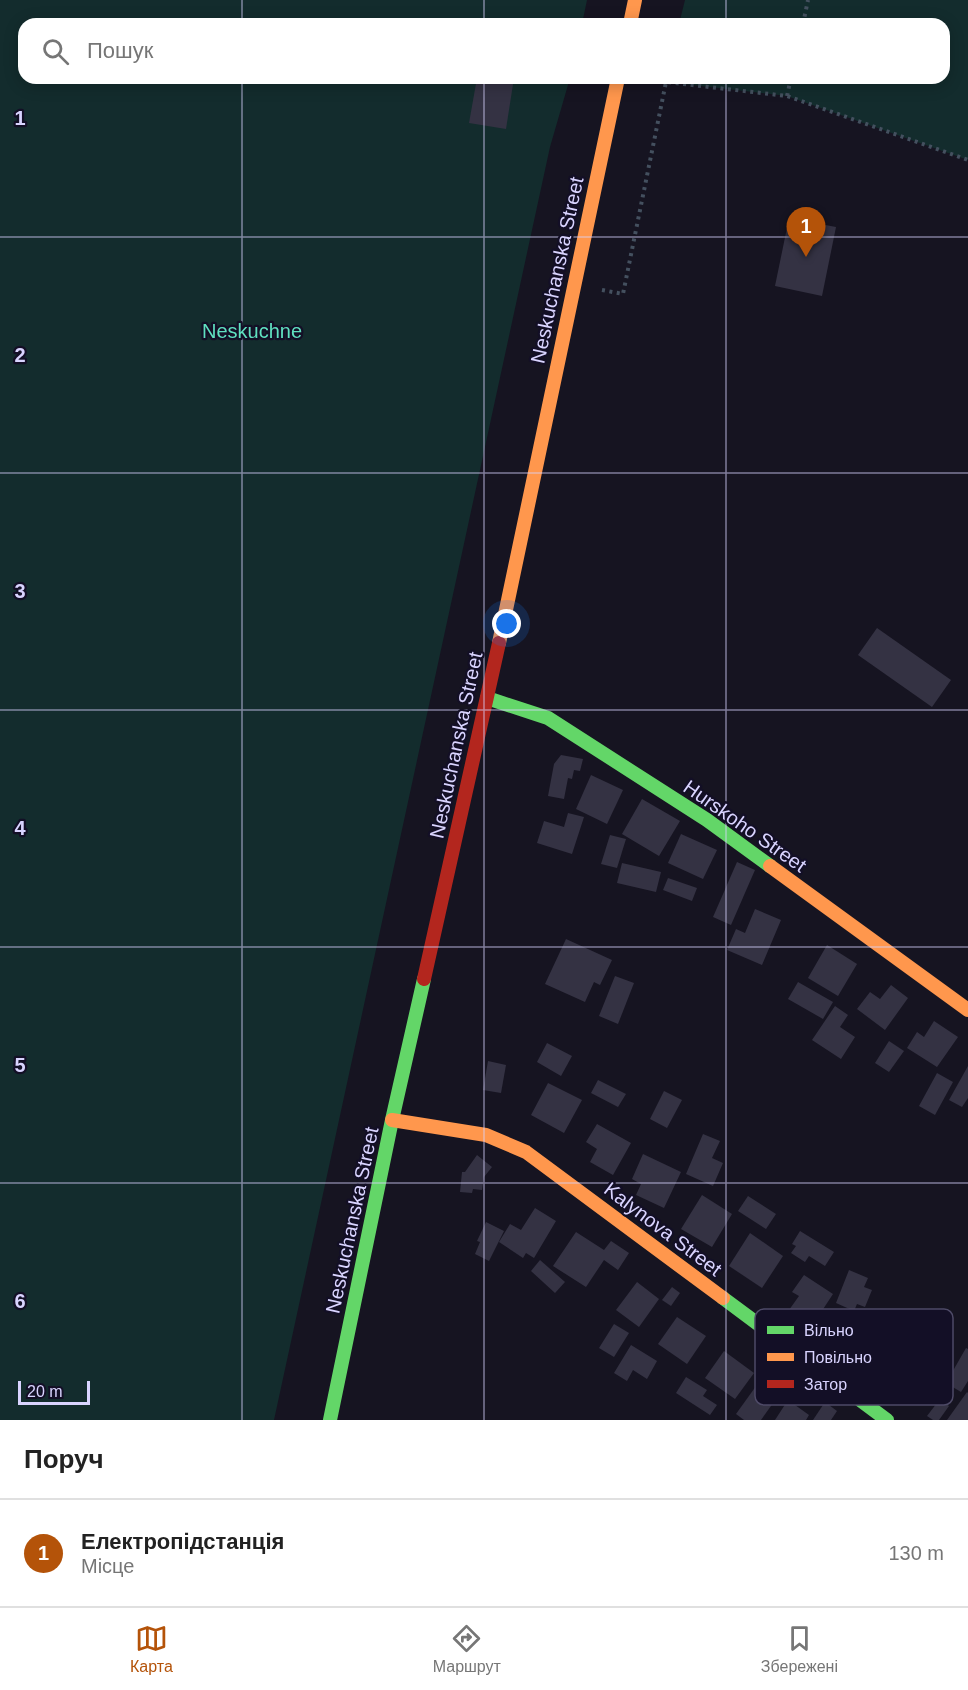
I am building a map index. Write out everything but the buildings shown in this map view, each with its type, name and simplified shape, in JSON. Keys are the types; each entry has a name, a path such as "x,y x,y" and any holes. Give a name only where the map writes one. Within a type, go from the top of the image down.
{"street":[{"path":"631,18 635,0"},
{"name":"Neskuchanska Street","path":"330,1420 392,1120 487,699 617,84"},
{"name":"Hurskoho Street","path":"487,699 548,718 707,820 968,1010"},
{"name":"Kalynova Street","path":"392,1120 486,1135 526,1152 755,1322"},
{"name":"Kalynova Street","path":"867,1405 887,1420"}],"path":[{"path":"804,18 808,0"},
{"path":"574,285 623,294 666,84"},
{"path":"683,84 787,96 968,160"},
{"path":"787,96 790,84"}],"green space":[{"name":"Neskuchne","path":"0,0 587,0 583,18 18,18 18,84 568,84 550,147 274,1420 0,1420"},
{"path":"685,0 968,0 968,160 787,96 683,84 950,84 950,18 680,18"}],"traffic: fast":[{"path":"487,698 548,718 707,820 770,866"},
{"path":"330,1420 392,1120 424,979"},
{"path":"723,1298 755,1322"},
{"path":"867,1405 887,1420"}],"traffic: slow":[{"path":"631,18 635,0"},
{"path":"499,643 617,84"},
{"path":"770,866 968,1010"},
{"path":"392,1120 486,1135 526,1152 723,1298"}],"traffic: jam":[{"path":"424,979 499,643"}],"place":[{"name":"Електропідстанція","path":"806,257"}]}
